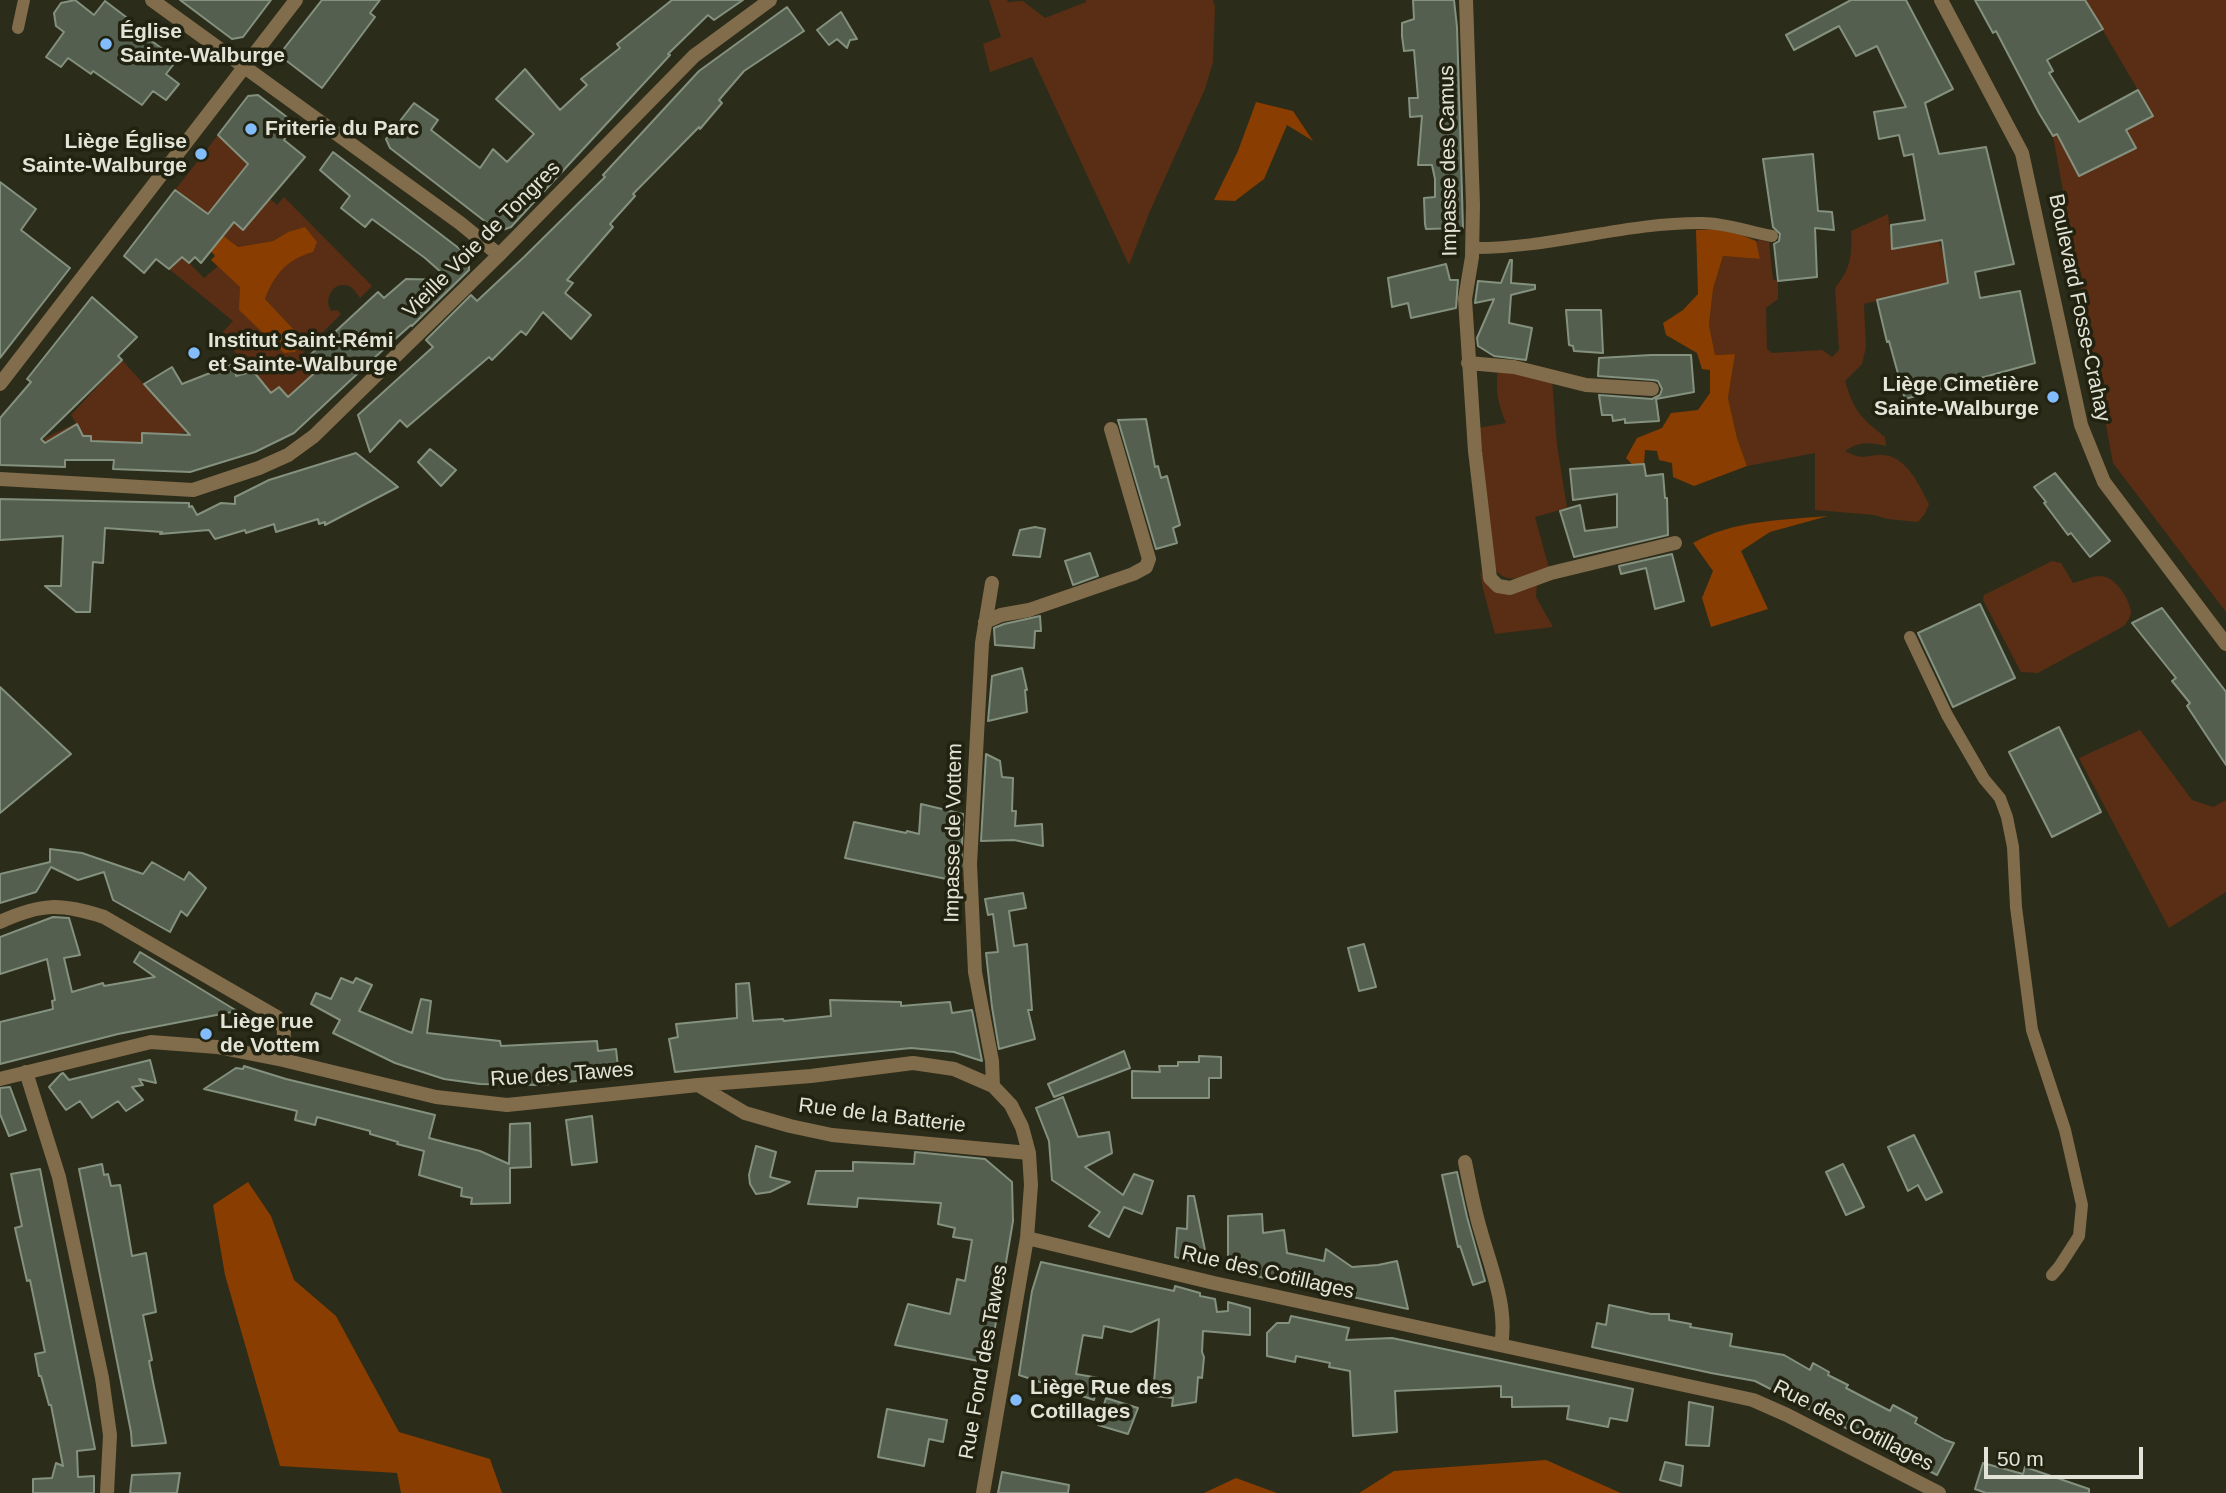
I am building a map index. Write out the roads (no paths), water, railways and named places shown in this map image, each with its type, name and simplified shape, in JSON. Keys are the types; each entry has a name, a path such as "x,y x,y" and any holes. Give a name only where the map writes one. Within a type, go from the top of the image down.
{"street":[{"path":"152,0 460,223 499,255"},
{"path":"0,384 296,0"},
{"name":"Vieille Voie de Tongres","path":"0,479 193,490 288,455 314,436 499,255 694,56 770,0"},
{"name":"Impasse des Camus","path":"1466,0 1473,191 1472,248 1465,299 1475,452 1490,578 1498,586 1510,588 1551,573 1675,543"},
{"name":"Boulevard Fosse-Crahay","path":"1941,0 2022,153 2081,425 2104,482 2226,645"},
{"path":"1468,363 1514,367 1586,385 1652,389"},
{"path":"985,622 1001,615 1029,610 1146,567 1149,559 1111,429"},
{"name":"Impasse de Vottem","path":"992,583 981,655 970,864 975,972 992,1061 993,1086"},
{"path":"0,922 22,912 49,906 76,908 103,917 277,1017 284,1029 283,1060"},
{"name":"Rue des Tawes","path":"0,1079 151,1042 217,1047 436,1097 507,1105 811,1076 913,1063 954,1069 993,1086 1011,1105 1021,1127 1029,1153 1031,1185 1027,1238"},
{"path":"26,1072 59,1177 102,1378 110,1435 107,1493"},
{"name":"Rue de la Batterie","path":"698,1085 745,1113 832,1135 1029,1153"},
{"path":"1465,1162 1500,1306 1503,1334 1501,1345"},
{"name":"Rue des Cotillages","path":"1027,1238 1214,1283 1754,1400 1940,1493"},
{"name":"Rue Fond des Tawes","path":"983,1493 1027,1238"}],"lane":[{"path":"18,28 24,0"},
{"path":"1472,248 1511,248 1690,223 1720,225 1772,236"},
{"path":"1910,637 1947,715 1984,779 2000,798 2007,817 2013,847 2016,907 2032,1030 2065,1130 2082,1205 2079,1236 2052,1275"}],"place":[{"name":"Église Sainte-Walburge","path":"106,44"},
{"name":"Friterie du Parc","path":"251,129"},
{"name":"Liège Église Sainte-Walburge","path":"201,154"},
{"name":"Institut Saint-Rémi et Sainte-Walburge","path":"194,353"},
{"name":"Liège Cimetière Sainte-Walburge","path":"2053,397"},
{"name":"Liège rue de Vottem","path":"206,1034"},
{"name":"Liège Rue des Cotillages","path":"1016,1400"}]}
